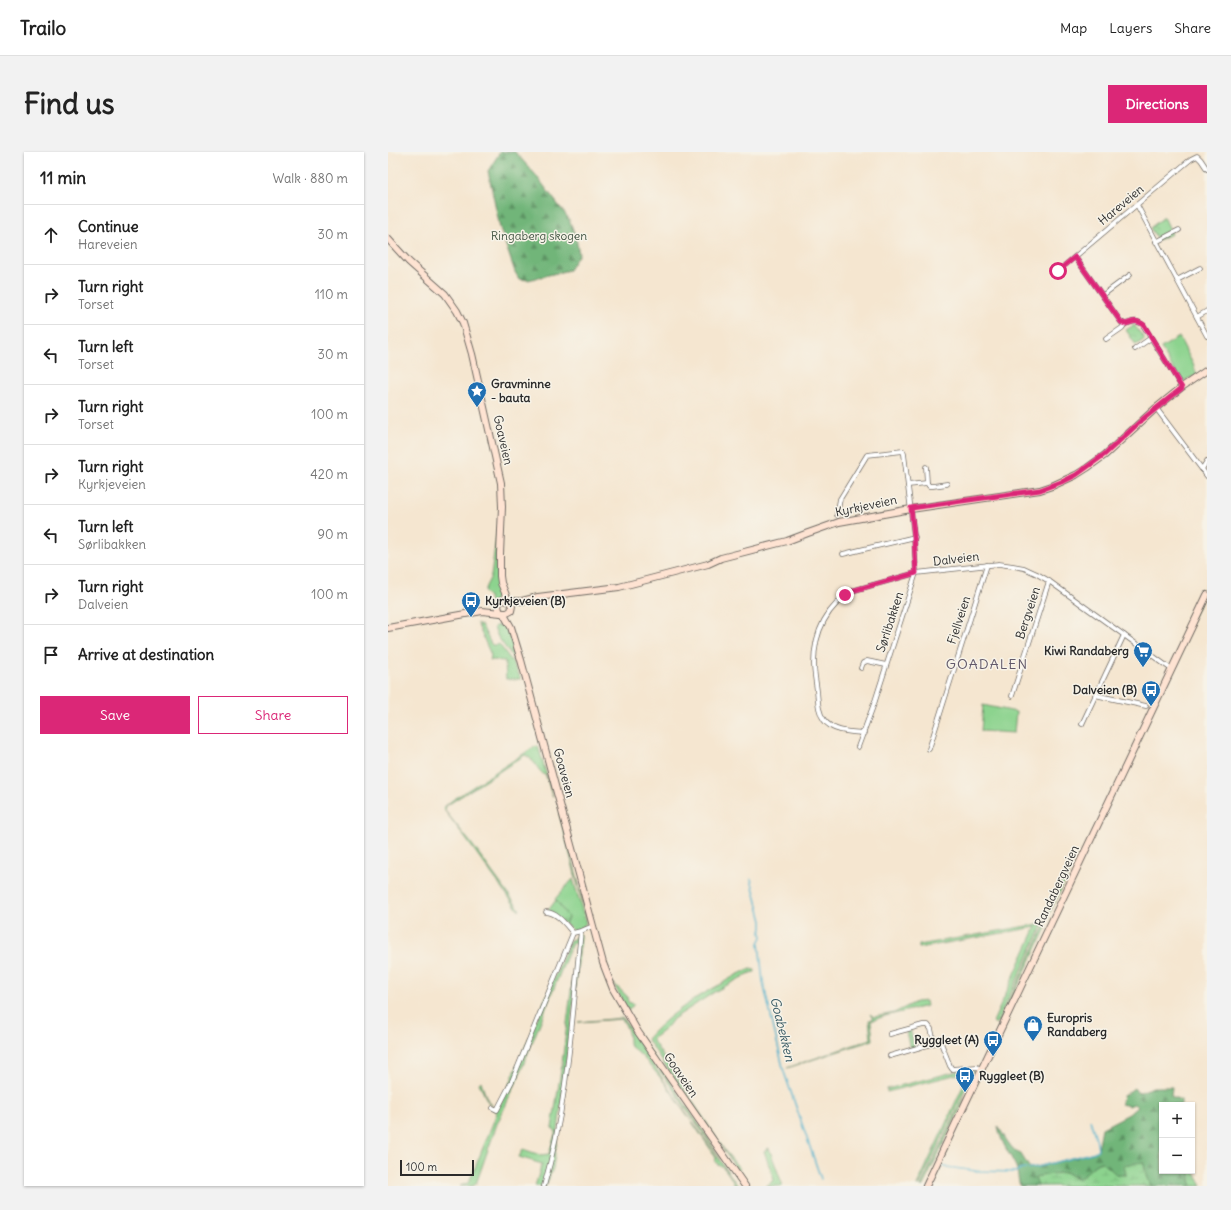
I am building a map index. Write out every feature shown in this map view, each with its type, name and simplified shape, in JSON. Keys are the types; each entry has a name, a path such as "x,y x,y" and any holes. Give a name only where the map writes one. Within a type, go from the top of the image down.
{"main road":[{"name":"Goaveien","path":"388,239 409,262 445,294 457,311 467,337 500,483 502,508 500,559 501,583 498,608 511,627 533,700 606,971 613,989 638,1032 744,1186"},
{"name":"Kyrkjeveien","path":"509,601 522,601 538,597 631,585 708,564 721,558 787,541 839,522 911,508 1040,490 1076,475 1087,468 1105,454 1156,408 1207,370"},
{"name":"Goaveien","path":"501,583 509,601 512,604 511,627"},
{"name":"Randabergveien","path":"926,1186 1207,595"},
{"path":"388,628 482,611 504,600 509,601"},
{"name":"Kyrkjeveien","path":"511,610 522,601"},
{"path":"482,611 507,614 511,610"}],"street":[{"name":"Hareveien","path":"1058,271 1191,159 1197,156 1207,169"},
{"path":"1136,205 1207,336"},
{"path":"1156,242 1179,230"},
{"path":"1075,257 1121,322 1125,324"},
{"path":"1177,280 1200,268"},
{"path":"1103,296 1130,275"},
{"path":"1197,317 1207,311"},
{"path":"1106,339 1122,328 1125,324 1136,321 1144,325 1182,388"},
{"path":"1134,349 1151,338"},
{"path":"1156,408 1207,476"},
{"name":"Sørlibakken","path":"837,515 840,499 867,455 903,451 911,508 916,573 864,733 858,747"},
{"path":"1202,469 1207,461"},
{"path":"926,467 927,483"},
{"path":"908,485 927,483 929,486 933,486 948,484"},
{"path":"843,554 914,537"},
{"name":"Dalveien","path":"864,733 842,731 832,727 825,721 820,712 814,663 818,635 829,612 845,595 855,590 916,573 999,564 1019,567 1037,574 1049,581 1172,669"},
{"name":"Fjellveien","path":"929,749 987,565"},
{"name":"Bergveien","path":"1012,696 1049,581"},
{"path":"1082,724 1124,635"},
{"name":"Sørlibakken","path":"861,668 863,663 867,661 886,665"},
{"path":"1095,695 1146,706"},
{"path":"546,912 556,915 572,933"},
{"path":"572,933 593,926"},
{"path":"544,1186 553,1154 562,1105 573,1020 581,931"},
{"path":"493,1108 497,1110 512,1081 572,933"},
{"path":"890,1034 928,1025 931,1029 934,1042"},
{"path":"890,1056 934,1042 941,1043 952,1069 977,1067 982,1069"}],"green space":[{"name":"Ringaberg skogen","path":"500,152 515,152 535,174 569,219 576,238 579,254 569,270 528,280 519,279 515,272 500,228 488,171"},
{"path":"1164,217 1172,234 1158,240 1150,228"},
{"path":"1134,325 1145,339 1136,345 1126,330"},
{"path":"1179,337 1197,375 1181,382 1161,348"},
{"path":"499,516 497,569 498,595 494,601 490,603 489,597 484,592 491,576"},
{"path":"1207,583 1207,587 1182,641 1188,624"},
{"path":"477,623 482,626 491,644 495,646 499,644 513,663 521,679 506,679 505,661 490,661 491,655"},
{"path":"503,625 512,641 521,669 498,637 494,627"},
{"path":"983,705 1016,712 1014,733 981,731"},
{"path":"538,746 553,796 546,776 531,759 525,755 446,806 445,811 443,808 451,801 534,747"},
{"path":"559,813 561,814 587,920"},
{"path":"447,814 471,843 520,910 519,911"},
{"path":"1066,873 1069,874 1046,920 1044,920"},
{"path":"573,879 586,923 581,928 574,931 565,924 568,917 555,899"},
{"path":"556,900 568,917 565,924 547,912"},
{"path":"1038,924 1043,925 996,1024 993,1022 1036,927 919,948 919,945"},
{"path":"1045,925 1047,926 1000,1023 999,1022"},
{"path":"577,934 581,937 553,1168 546,1186 535,1186 542,1164 519,1157 523,1149 540,1155 549,1154 556,1131 552,1128 562,1064 577,943 572,943 516,1083 497,1124 476,1184 472,1186 460,1186 468,1183 497,1113 488,1101 497,1110 505,1095 570,940 574,939"},
{"path":"750,969 755,970 755,972 750,973 716,991 673,1019 653,1038 653,1041 725,1151 740,1169 738,1171 647,1039 672,1015 690,1002 730,978"},
{"path":"613,983 627,996 628,1002 634,1004 628,1011"},
{"path":"926,1001 927,1006 885,1016 871,1021 873,1040 787,1068 871,1039 869,1020 873,1019 870,1014 874,1017 894,1013 916,1002"},
{"path":"623,1018 666,1084 642,1056 629,1045 628,1031 622,1019 578,1022"},
{"path":"911,1030 915,1047 910,1048 906,1032"},
{"path":"637,1033 709,1139 721,1159 635,1034"},
{"path":"962,1070 968,1078 971,1071 974,1070 919,1186 917,1186 963,1086 963,1078 958,1074 887,1092 887,1089"},
{"path":"481,1081 485,1093 488,1101 479,1083"},
{"path":"666,1084 738,1186 735,1186 724,1168 715,1162 716,1157"},
{"path":"1153,1087 1172,1087 1171,1096 1181,1100 1181,1102 1159,1102 1159,1174 1190,1174 1192,1186 1151,1186 1143,1162 1126,1174 1118,1175 1113,1173 1101,1162 1096,1164 1078,1180 1065,1172 1036,1177 1038,1186 1020,1186 1016,1167 1003,1143 998,1126 1014,1150 1021,1154 1029,1167 1032,1168 1095,1152 1098,1149 1102,1128 1129,1114 1137,1107 1134,1104 1129,1106 1121,1104 1123,1096 1134,1088 1138,1093"},
{"path":"965,1094 963,1103 923,1186 921,1186"},
{"path":"769,1148 783,1186 766,1186 774,1180 764,1151"},
{"path":"1102,1162 1117,1175 1126,1175 1124,1165 1143,1162 1151,1186 1038,1186 1035,1177 1065,1172 1078,1180 1096,1164"},
{"path":"1195,1173 1202,1186 1192,1186 1190,1174"}],"waterway":[{"name":"Goabekken","path":"751,879 762,921 762,937 759,943 763,982 784,1072 821,1179"},
{"path":"939,1166 976,1171 1016,1172 1018,1170 1037,1167 1095,1152 1098,1149 1097,1142 1090,1120"}],"place":[{"name":"Gravminne - bauta","path":"477,408"},
{"name":"Kyrkjeveien (B)","path":"471,618"},
{"name":"Kiwi Randaberg","path":"1143,668"},
{"name":"Dalveien (B)","path":"1151,707"},
{"name":"Europris Randaberg","path":"1033,1042"},
{"name":"Ryggleet (A)","path":"993,1057"},
{"name":"Ryggleet (B)","path":"965,1093"}],"district":[{"name":"GOADALEN","path":"987,664"}],"route":[{"path":"845,595 855,590 916,573 911,508 1040,490 1064,481 1087,468 1105,454 1143,419 1182,388 1144,325 1136,321 1125,324 1121,322 1075,257 1058,271"}]}
